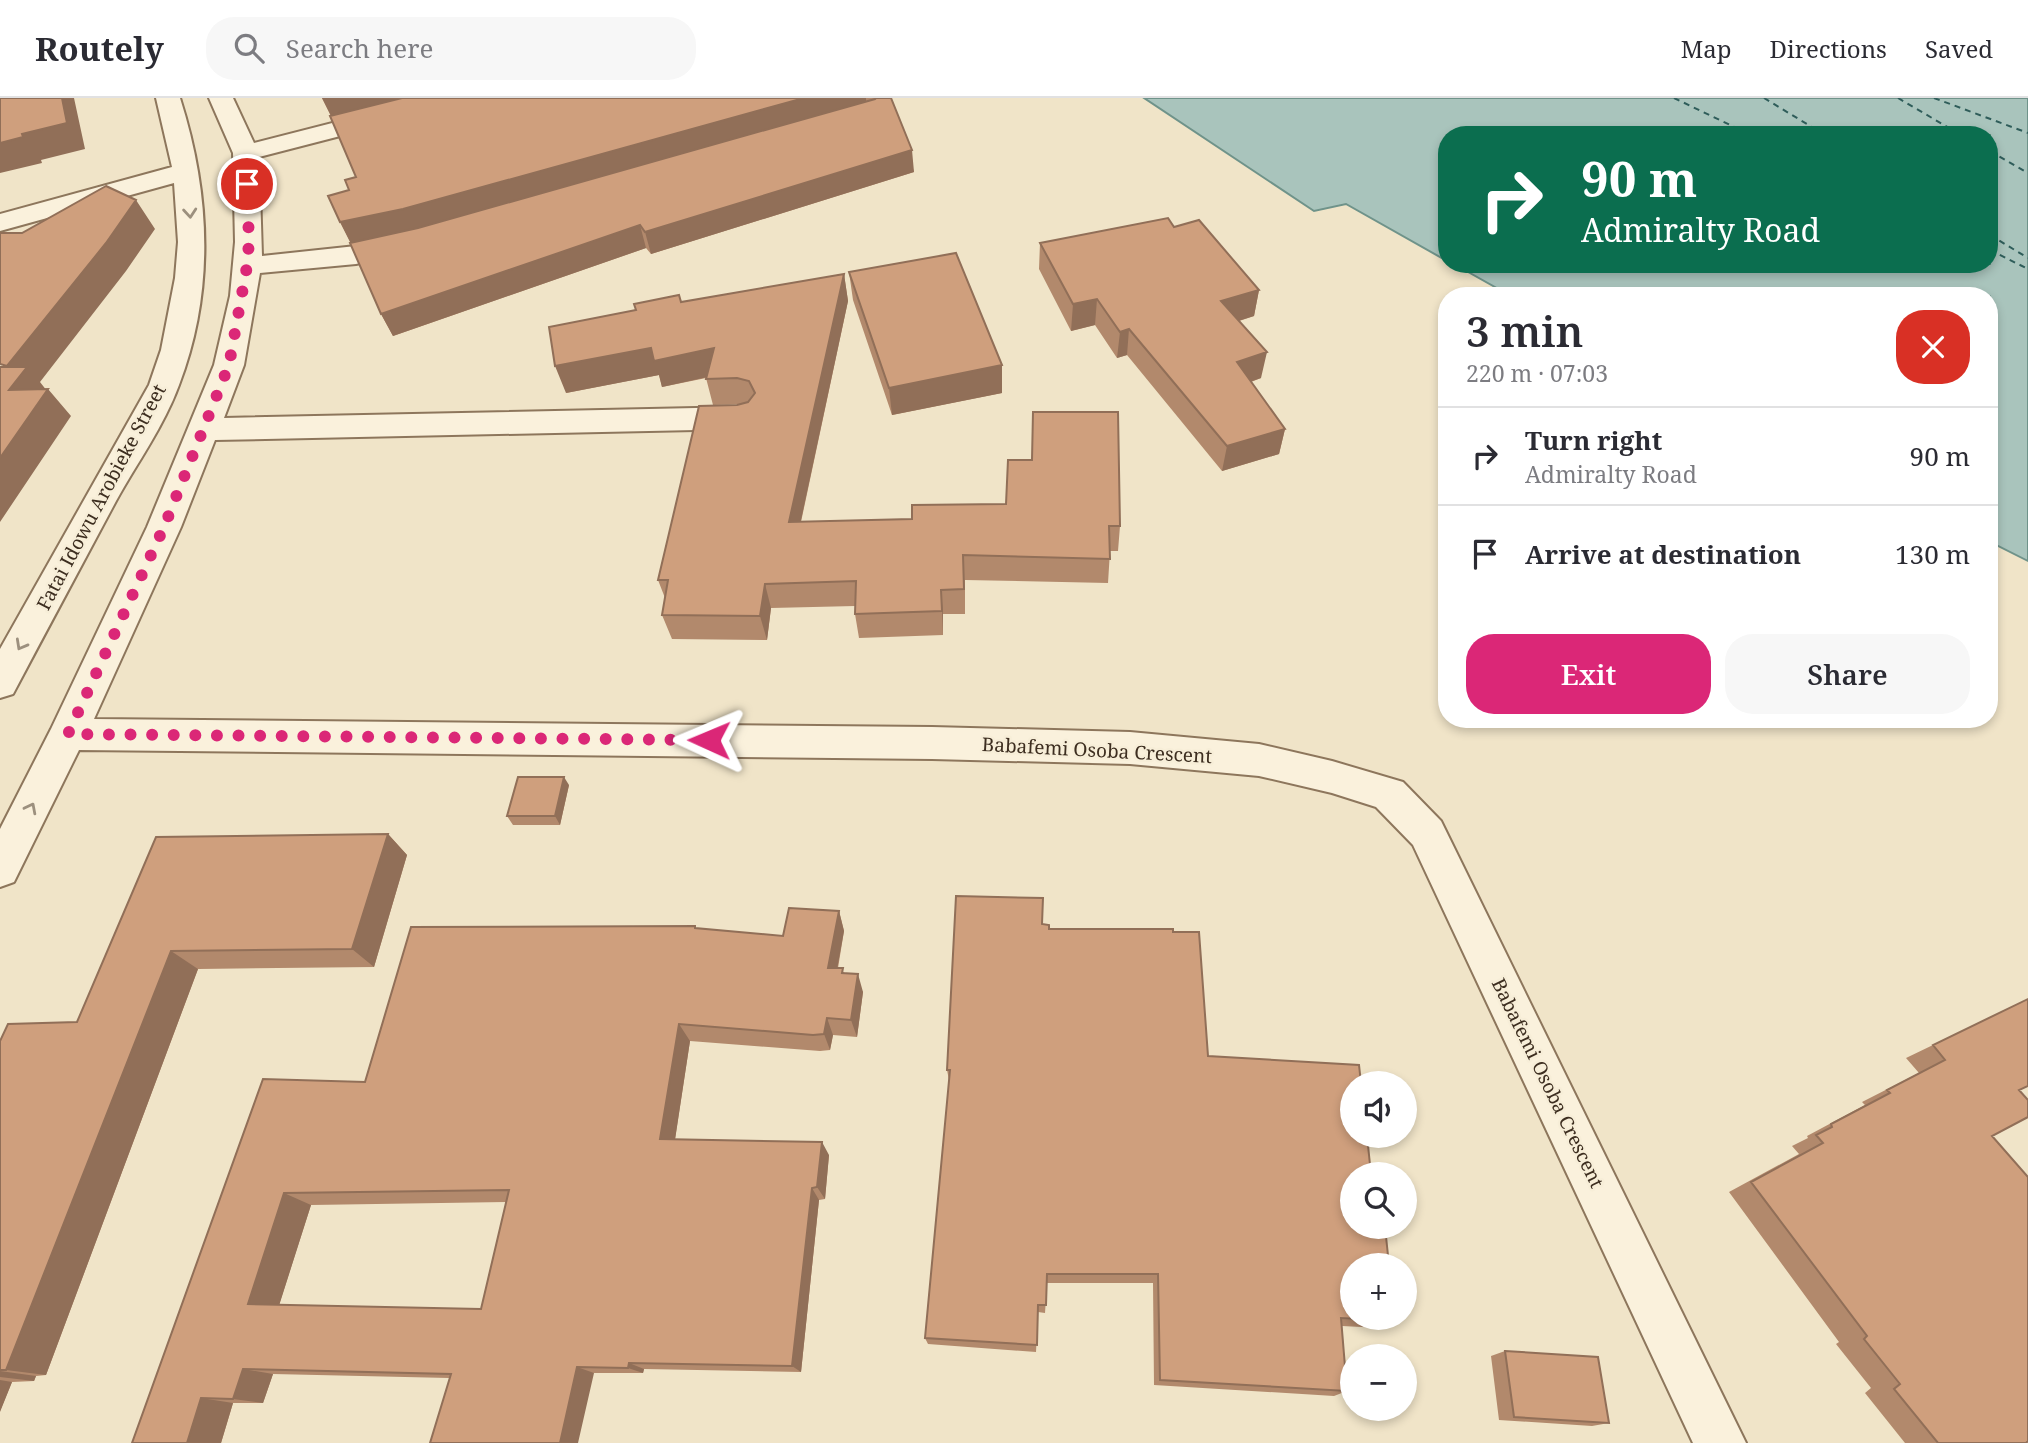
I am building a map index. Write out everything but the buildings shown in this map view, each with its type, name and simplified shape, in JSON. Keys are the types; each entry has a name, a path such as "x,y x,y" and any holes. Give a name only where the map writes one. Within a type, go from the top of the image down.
{"street":[{"name":"Fatai Idowu Arobieke Street","path":"0,683 163,386 186,310 192,238 187,171 177,124 168,98"},
{"path":"0,869 68,734 164,527 229,365 249,242 246,153 221,98"},
{"path":"246,153 458,98"},
{"path":"0,223 187,171"},
{"path":"247,266 356,255 431,238"},
{"path":"203,429 743,418"},
{"name":"Babafemi Osoba Crescent","path":"68,734 932,743 1130,748 1259,760 1389,794 1427,833 1720,1443"}],"water":[{"path":"1144,98 2028,98 2028,561 1998,546 1998,287 1495,287 1470,273 1998,273 1998,126 1438,126 1438,256 1346,204 1314,211"}],"ferry route":[{"path":"1674,98 1732,126"},
{"path":"1764,98 1810,126"},
{"path":"1898,98 1946,126"},
{"path":"1934,98 2028,133"},
{"path":"1998,156 2028,173"},
{"path":"1998,240 2028,258"},
{"path":"1998,254 2028,269"}],"route":[{"path":"247,184 247,266 244,296 229,365 164,527 68,734 709,740"}]}
